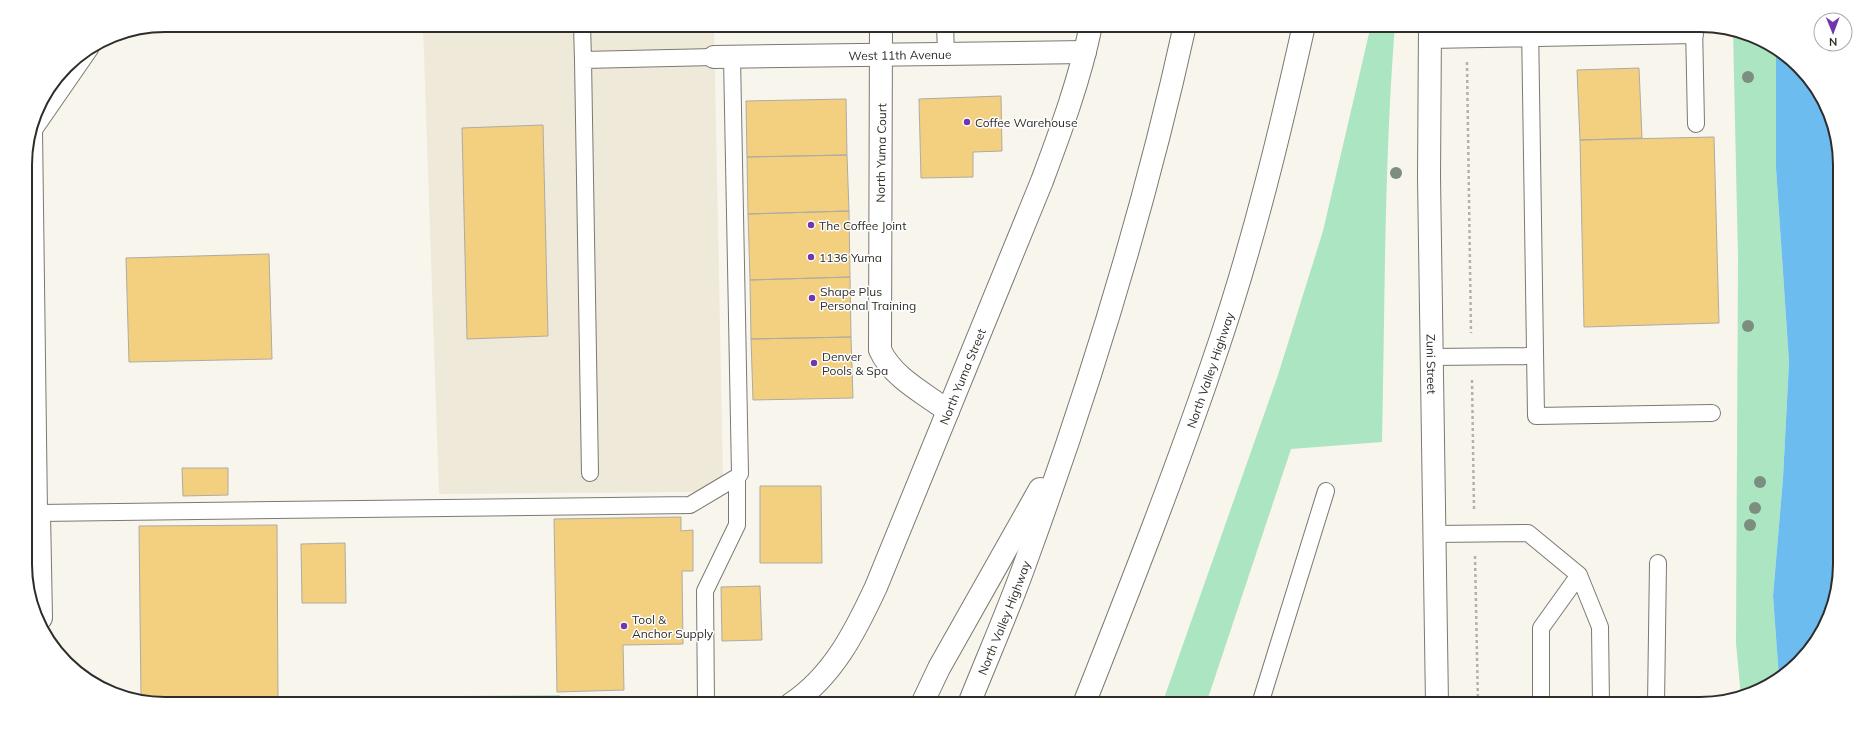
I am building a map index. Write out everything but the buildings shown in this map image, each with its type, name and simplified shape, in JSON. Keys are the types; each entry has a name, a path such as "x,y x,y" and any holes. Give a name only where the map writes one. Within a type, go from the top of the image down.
{"main road":[{"name":"North Yuma Court","path":"881,32 880,350 885,362 895,372 948,411"},
{"name":"North Yuma Street","path":"800,697 811,689 834,664 852,636 876,587 1042,181 1064,119 1085,52 1089,32"},
{"name":"North Valley Highway","path":"972,697 1026,562 1068,440 1150,172 1183,32"},
{"name":"North Valley Highway","path":"1087,697 1167,490 1220,343 1263,193 1302,32"},
{"name":"Zuni Street","path":"1429,33 1437,697"},
{"name":"West 11th Avenue","path":"723,57 1085,52"},
{"path":"925,697 939,668 1068,440"},
{"path":"40,513 41,611"}],"lane":[{"path":"582,32 590,473"},
{"path":"945,32 946,54"},
{"path":"1429,33 1530,32 1536,416 1712,413"},
{"path":"1694,32 1696,124"},
{"path":"33,148 33,453 40,513 690,505 737,478 740,474 723,57 583,60"},
{"path":"40,120 81,61"},
{"path":"1432,357 1535,356"},
{"path":"706,697 705,591 738,525 737,478"},
{"path":"1262,697 1326,491"},
{"path":"1434,534 1528,533 1579,575 1600,627 1601,697"},
{"path":"1656,697 1658,563"},
{"path":"1541,697 1541,628 1579,575"}],"shaded area":[{"path":"423,32 714,32 723,476 696,492 439,494"}],"green space":[{"path":"1369,32 1394,32 1391,77 1387,181 1382,442 1291,449 1208,697 1164,697 1278,375 1323,231"},
{"path":"1733,37 1743,39 1759,46 1776,56 1776,168 1789,362 1783,478 1773,596 1779,671 1759,683 1740,691 1736,643 1738,258"},
{"path":"560,695 560,697 460,697"},
{"path":"436,696 436,697 383,697"}],"water":[{"path":"1776,56 1788,65 1806,84 1823,114 1832,148 1833,165 1833,573 1826,607 1815,630 1806,645 1779,671 1773,596 1783,478 1789,362 1776,168"}],"place":[{"name":"Coffee Warehouse","path":"967,122"},
{"name":"The Coffee Joint","path":"811,225"},
{"name":"1136 Yuma","path":"811,257"},
{"name":"Shape Plus Personal Training","path":"812,298"},
{"name":"Denver Pools & Spa","path":"814,363"},
{"name":"Tool & Anchor Supply","path":"624,626"}]}
